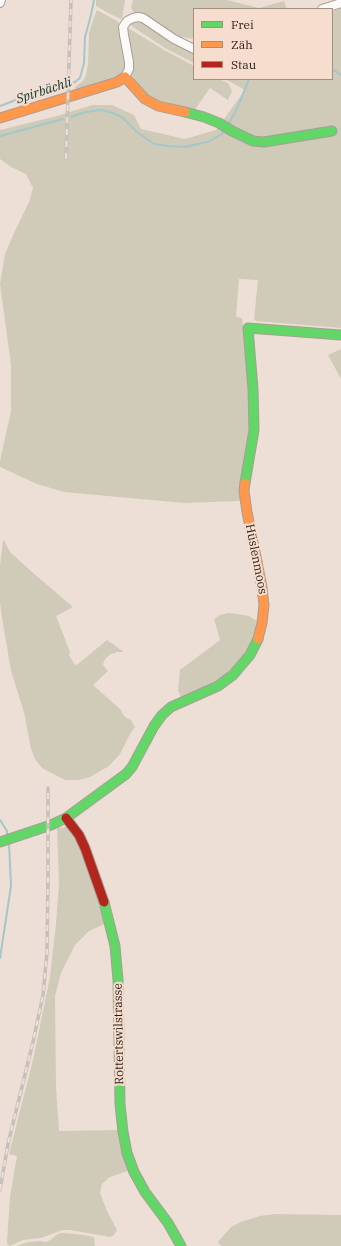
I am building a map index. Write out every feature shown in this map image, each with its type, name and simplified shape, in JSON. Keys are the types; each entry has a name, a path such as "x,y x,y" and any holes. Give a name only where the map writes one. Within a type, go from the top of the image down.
{"street":[{"path":"325,8 341,3"},
{"path":"0,118 117,82 125,77 129,69 129,62 124,27 127,21 133,18 143,18 174,39 193,48"},
{"path":"125,77 144,99 158,106 204,117 219,123 253,141 264,142 332,131"},
{"name":"Hüslenmoos","path":"0,842 51,825 66,818 98,795 126,774 132,767 154,726 171,706 218,686 242,666 250,655 258,639 264,606 262,587 244,490 254,430 253,389 248,328 341,335"},
{"name":"Rottertswilstrasse","path":"66,818 79,835 85,848 103,899 115,946 118,987 120,1104 127,1154 134,1172 145,1192 168,1223 181,1246"}],"shaded area":[{"path":"96,0 125,0 122,18 121,19 110,14 96,6"},
{"path":"133,0 227,0 259,8 193,8 193,39 176,36 148,16 134,13 131,8"},
{"path":"284,1 287,8 259,8"},
{"path":"341,8 341,328 256,321 254,319 258,280 239,279 236,317 242,318 250,385 251,420 240,501 184,503 64,492 37,484 0,467 11,411 11,365 0,284 5,254 29,202 33,188 26,174 11,167 0,159 0,130 57,116 92,105 112,105 134,115 141,129 185,139 216,130 245,90 227,80 333,80 333,12"},
{"path":"97,10 119,23 125,62 124,69 120,75 76,90 75,87 83,81 86,75 88,64 89,33"},
{"path":"138,21 143,22 193,54 193,62 165,48 130,25"},
{"path":"128,28 193,65 193,80 221,80 228,83 232,91 228,100 210,88 194,111 155,101 137,84 132,75"},
{"path":"341,349 341,379 328,355"},
{"path":"4,540 10,552 73,607 56,616 70,652 69,655 75,665 107,640 124,652 112,653 106,658 103,665 108,671 93,685 120,709 125,717 131,720 135,727 120,754 109,766 90,777 79,780 66,780 59,777 42,768 35,759 31,749 24,712 11,671 0,603 0,565"},
{"path":"228,613 249,616 257,621 253,645 224,678 181,697 178,690 180,670 220,640 214,619 220,615"},
{"path":"57,828 69,828 81,844 105,924 89,931 75,945 61,973 55,996 56,1087 59,1131 120,1130 131,1170 110,1177 102,1184 100,1193 117,1230 113,1236 110,1237 62,1230 41,1238 23,1240 10,1246 7,1242 10,1197 17,1156 9,1154 33,1060 50,977 59,883"},
{"path":"275,1214 341,1215 341,1246 221,1246 218,1242 231,1227 241,1222 260,1216"},
{"path":"63,1233 94,1237 95,1246 16,1246 28,1242 49,1241 58,1234"}],"waterway":[{"name":"Spirbächli","path":"0,106 75,82 80,78 84,63 85,37 94,0"},
{"path":"333,70 341,75"},
{"path":"228,125 237,109 249,80"},
{"path":"71,117 85,112 102,110 113,113 122,117 137,132 154,144 169,146 184,147 208,142 222,134 224,130"},
{"path":"0,136 63,119"},
{"path":"0,820 7,831 7,835"},
{"path":"0,958 11,886 9,843"}],"railway":[{"path":"66,159 71,0"},
{"path":"0,1190 8,1144 43,995 47,952 48,788"}],"traffic: fast":[{"path":"185,112 219,123 253,141 264,142 332,131"},
{"path":"245,483 254,430 253,389 248,328 341,335"},
{"path":"0,842 51,825 66,818 126,774 132,767 154,726 162,715 171,707 218,686 233,675 250,655 258,639"},
{"path":"104,902 115,946 118,980 120,1104 127,1153 134,1172 145,1192 168,1223 181,1246"}],"traffic: slow":[{"path":"0,118 117,82 125,77 145,99 158,106 185,112"},
{"path":"245,483 244,491 247,512 262,587 264,605 258,639"}],"traffic: jam":[{"path":"66,818 79,835 85,848 104,902"}]}
